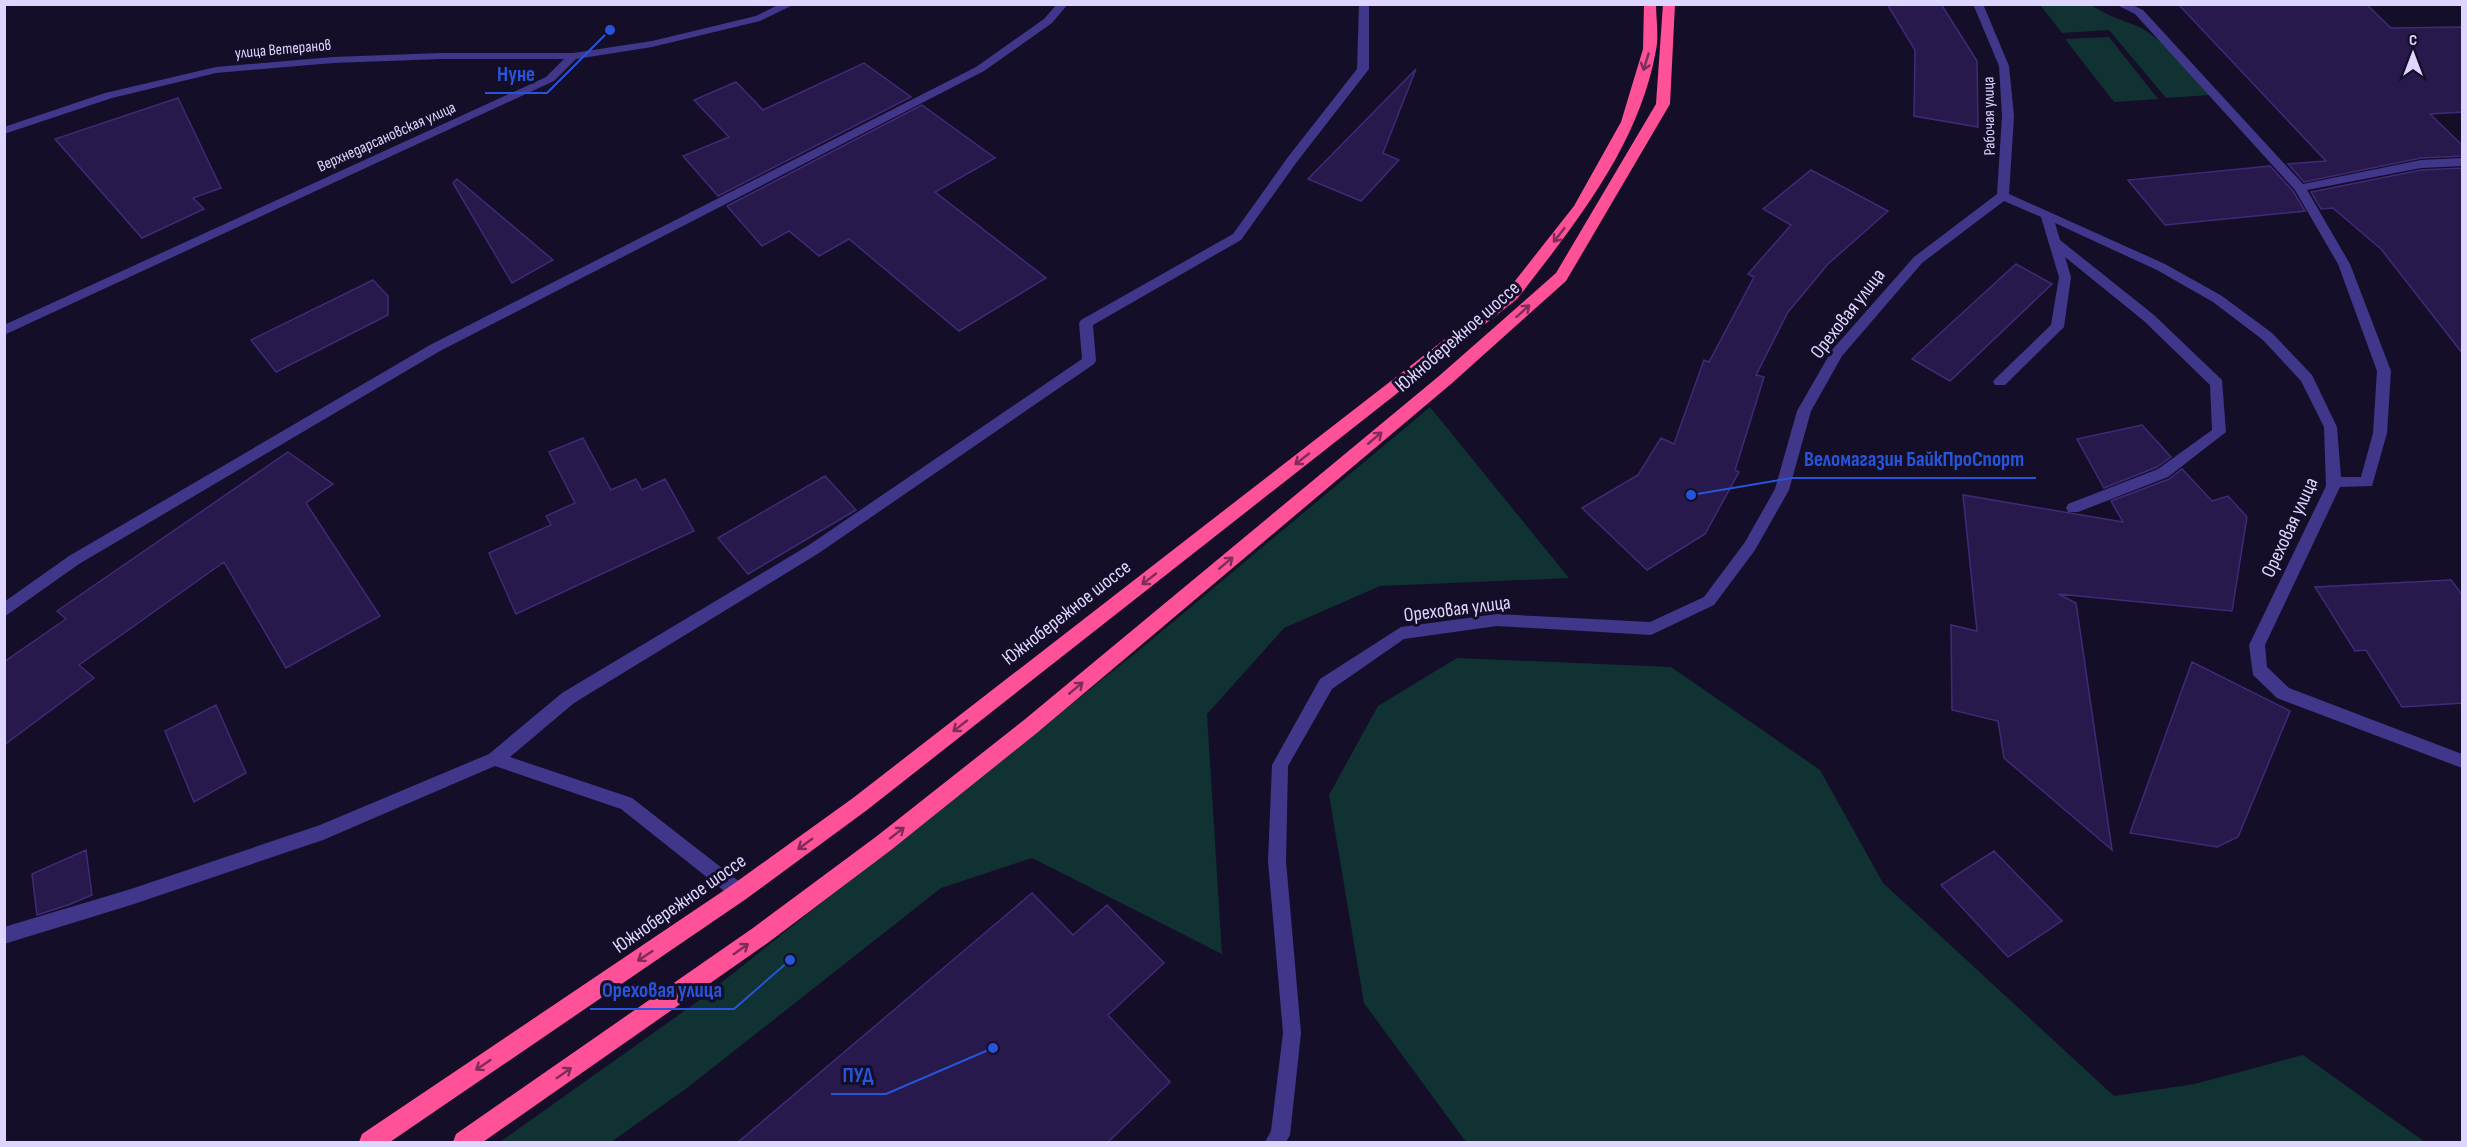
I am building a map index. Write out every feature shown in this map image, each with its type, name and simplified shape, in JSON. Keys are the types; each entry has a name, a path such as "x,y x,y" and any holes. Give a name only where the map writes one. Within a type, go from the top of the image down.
{"highway":[{"name":"Южнобережное шоссе","path":"370,1143 739,892 869,797 1512,295 1580,208 1628,122 1650,50 1650,4"},
{"name":"Южнобережное шоссе","path":"464,1143 761,935 859,862 1031,726 1445,380 1561,277 1662,104 1669,4"}],"street":[{"path":"573,57 652,44 760,18 790,4"},
{"path":"4,611 74,560 435,348 980,69 1048,21 1063,4"},
{"path":"4,936 131,897 323,832 495,759 568,698 814,549 1089,361 1086,323 1236,237 1363,69 1364,4"},
{"path":"2120,4 2139,12 2300,188 2344,264 2384,371 2380,433 2367,482 2334,482"},
{"name":"Рабочая улица","path":"1978,6 2004,66 2008,116 2003,196"},
{"name":"улица Ветеранов","path":"4,131 109,95 216,70 333,60 500,54 573,57"},
{"name":"Верхнедарсановская улица","path":"4,331 550,79 573,57"},
{"path":"2300,188 2421,164 2463,162"},
{"name":"Ореховая улица","path":"1275,1143 1280,1135 1292,1033 1277,861 1280,765 1326,684 1401,633 1497,620 1651,629 1708,601 1750,546 1782,490 1804,411 1837,353 1918,260 2003,196 2179,274 2245,317 2286,353 2319,399 2323,409 2334,440 2334,482 2257,645 2259,670 2283,693 2463,761"},
{"path":"2000,382 2057,327 2065,277 2047,216"},
{"path":"2054,242 2149,318 2217,383 2219,432 2163,473 2073,508"},
{"path":"495,759 626,803 739,892"}],"green space":[{"path":"2040,5 2090,5 2142,28 2169,48 2209,95 2166,98 2109,30 2062,33"},
{"path":"2109,37 2158,99 2114,102 2065,39"},
{"path":"1430,407 1569,578 1380,586 1284,628 1207,714 1222,954 1032,858 941,888 687,1088 611,1142 500,1142 697,1002 1137,652"},
{"path":"1457,658 1671,667 1820,770 1883,883 2114,1096 2195,1084 2303,1055 2425,1142 1466,1142 1364,1003 1329,795 1378,706"}],"building":[{"path":"1887,4 1941,4 1977,61 1978,127 1914,116 1915,50"},
{"path":"2178,4 2366,4 2391,28 2463,27 2463,112 2430,114 2463,146 2463,156 2421,158 2304,182 2288,164 2326,161"},
{"path":"864,63 911,97 718,196 683,156 729,137 694,100 736,82 763,110"},
{"path":"1416,69 1383,153 1399,160 1361,201 1308,179"},
{"path":"178,98 221,188 193,198 204,209 142,238 55,139"},
{"path":"922,105 995,158 935,192 1046,278 959,331 849,239 819,256 789,231 762,246 727,206"},
{"path":"2270,166 2293,191 2305,211 2165,225 2128,180"},
{"path":"2463,168 2463,354 2381,249 2333,208 2321,209 2311,192 2421,170"},
{"path":"1811,170 1888,211 1828,264 1788,312 1756,375 1764,377 1735,470 1739,472 1705,534 1647,570 1582,508 1638,475 1661,438 1674,444 1704,360 1709,362 1754,277 1748,274 1791,225 1763,209"},
{"path":"457,179 553,260 512,283 453,183"},
{"path":"2016,264 2052,284 1950,381 1912,359"},
{"path":"373,280 388,296 388,315 276,372 251,340"},
{"path":"2142,425 2171,457 2157,467 2104,488 2077,439"},
{"path":"583,438 611,490 636,479 642,490 665,479 694,531 516,614 489,553 551,525 546,516 575,503 549,452"},
{"path":"288,452 333,484 306,503 380,616 286,668 224,562 79,665 94,678 4,745 4,662 66,619 57,611"},
{"path":"2182,469 2212,501 2228,496 2247,517 2232,611 2058,594 2076,603 2112,850 2004,758 1998,721 1952,710 1951,625 1977,631 1963,495 2123,522 2111,501 2169,479"},
{"path":"825,476 856,510 748,574 718,538"},
{"path":"2451,580 2463,596 2463,703 2402,707 2366,650 2355,651 2315,587"},
{"path":"2192,662 2290,711 2238,837 2217,847 2130,833"},
{"path":"216,705 246,773 194,802 165,731"},
{"path":"86,850 92,895 37,915 32,874"},
{"path":"1994,851 2062,921 2008,957 1941,885"},
{"path":"1032,893 1073,935 1107,905 1164,963 1108,1015 1170,1082 1107,1143 737,1143"}],"place":[{"name":"Нуне","path":"610,30"},
{"name":"Веломагазин БайкПроСпорт","path":"1691,495"},
{"name":"Ореховая улица","path":"790,960"},
{"name":"ПУД","path":"993,1048"}]}
